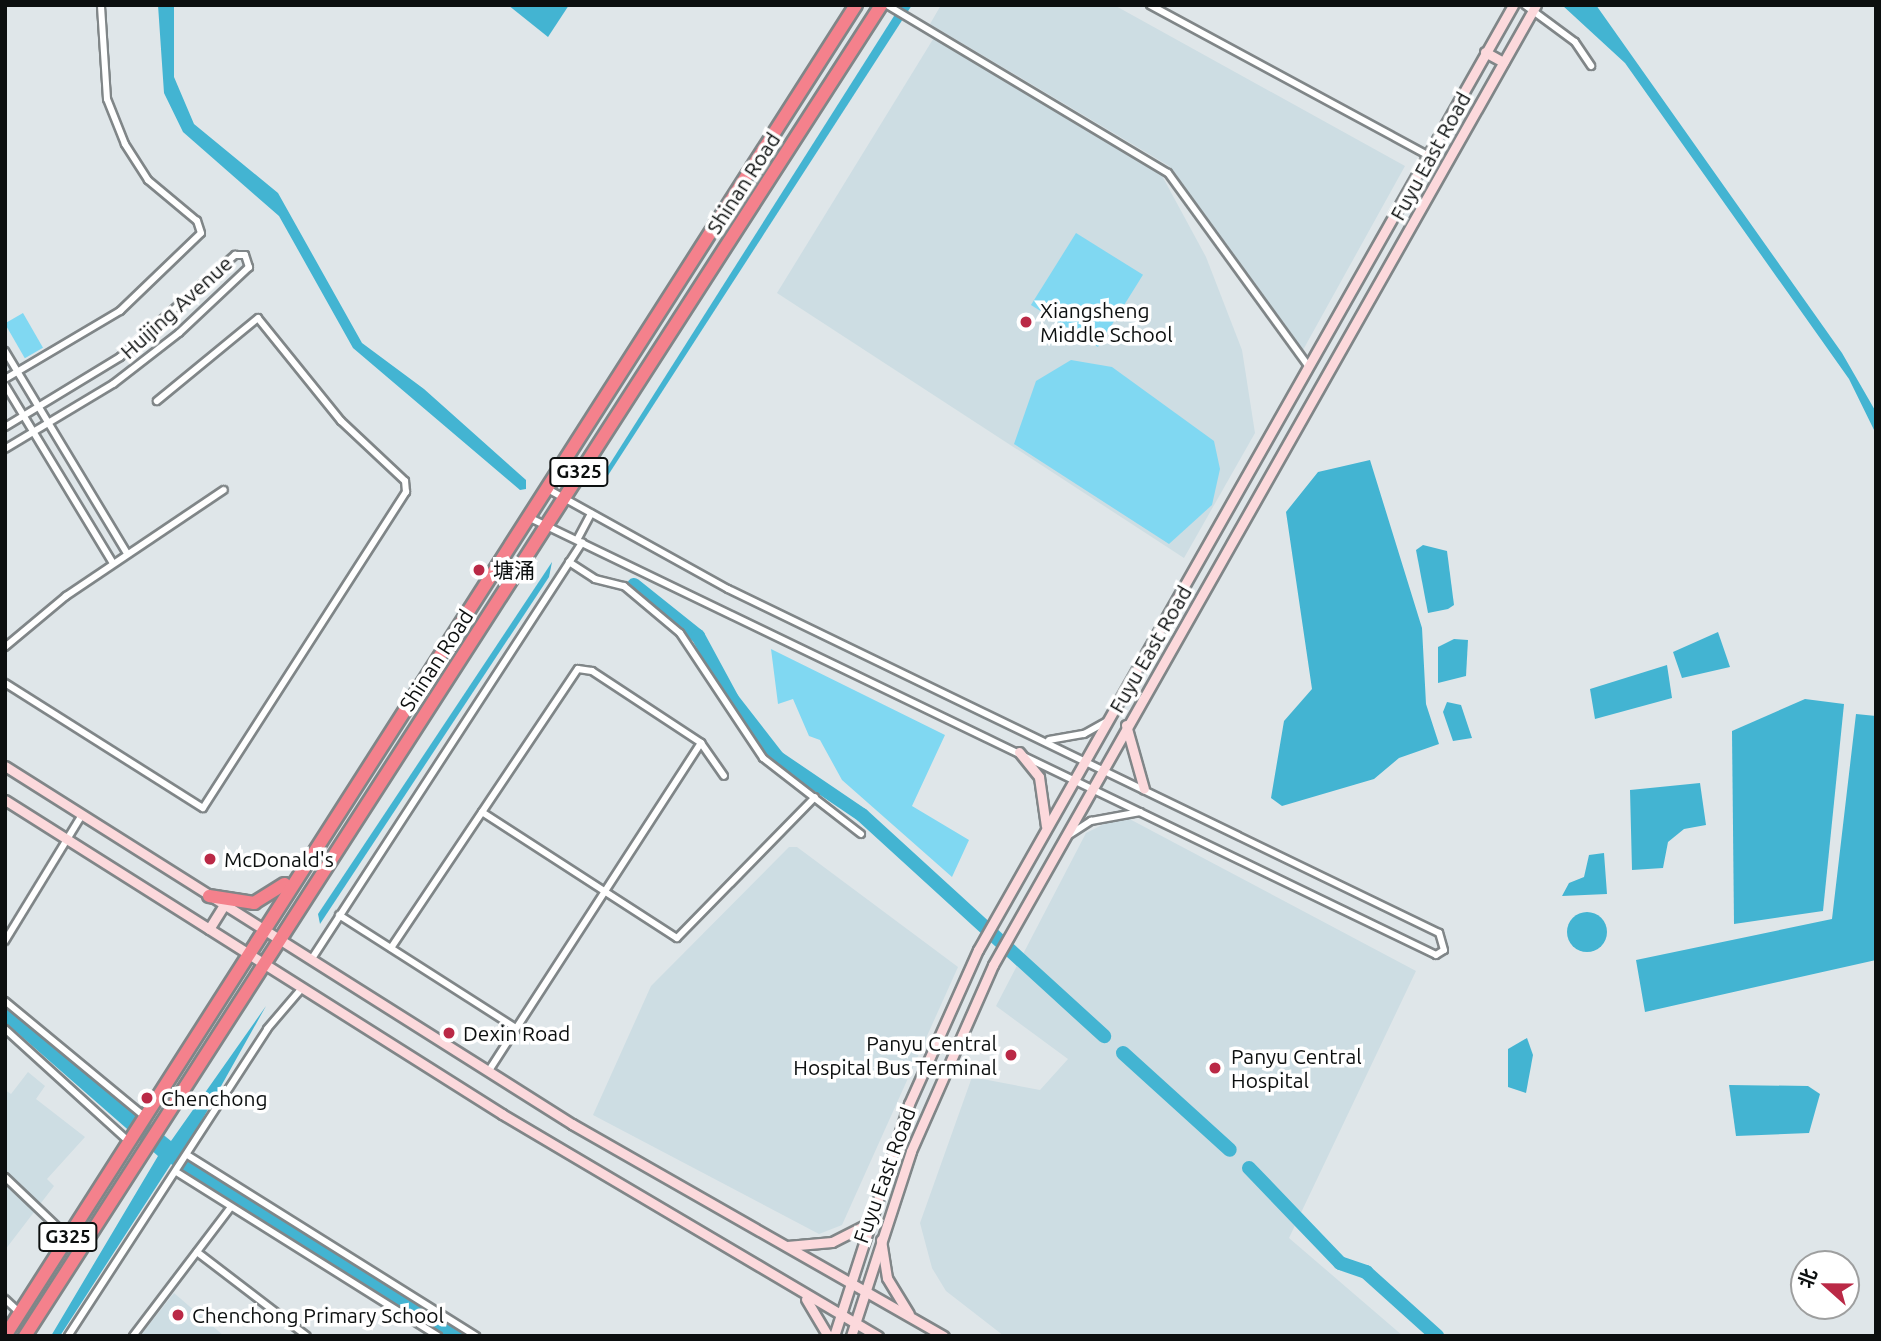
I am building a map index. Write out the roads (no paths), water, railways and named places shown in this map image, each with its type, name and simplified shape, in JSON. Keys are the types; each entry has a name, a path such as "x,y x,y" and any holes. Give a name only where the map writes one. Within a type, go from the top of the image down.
{"highway":[{"name":"Shinan Road","path":"5,1336 298,872 856,5"},
{"name":"Shinan Road","path":"25,1336 528,551 887,7"},
{"path":"562,461 580,471"},
{"path":"510,541 528,551"},
{"path":"209,895 254,903 298,872"}],"street":[{"path":"5,379 120,311 201,233 197,222 148,180 125,144 107,99 101,5"},
{"path":"1150,5 1427,155"},
{"name":"Fuyu East Road","path":"834,1336 848,1281 909,1104 978,950 1513,5"},
{"path":"887,7 1168,173 1309,367"},
{"path":"1532,7 1575,41 1591,66"},
{"name":"Fuyu East Road","path":"851,1336 862,1290 880,1236 939,1081 993,965 1101,768 1532,7"},
{"path":"1485,52 1503,62"},
{"name":"Huijing Avenue","path":"5,427 120,357 235,255 245,255 244,273 179,333 50,422 5,449"},
{"path":"5,683 203,808 406,492 405,481 332,411 258,318 157,401"},
{"path":"5,351 127,554"},
{"path":"5,385 113,563"},
{"path":"526,516 1436,955 1444,950 1439,933 728,589 545,488"},
{"path":"5,647 113,563 224,491"},
{"path":"311,960 569,562 591,514"},
{"path":"569,562 595,579 624,586 680,633 762,758 861,834"},
{"path":"391,948 578,669 592,671 701,743 724,776"},
{"path":"1041,739 1066,740 1106,722"},
{"path":"1126,725 1144,789"},
{"path":"488,1072 701,743"},
{"path":"1019,752 1045,795 1046,829"},
{"path":"5,766 488,1072 944,1336"},
{"path":"482,812 677,938 815,797"},
{"path":"5,800 302,988 878,1336"},
{"path":"1061,840 1091,821 1142,812"},
{"path":"5,942 82,815"},
{"path":"1038,842 1055,851"},
{"path":"209,929 224,905"},
{"path":"340,915 516,1028"},
{"path":"68,1336 179,1172 267,1029 302,988"},
{"path":"5,1001 144,1118"},
{"path":"5,1029 130,1140"},
{"path":"188,1158 476,1336"},
{"path":"179,1172 438,1336"},
{"path":"5,1177 68,1237"},
{"path":"133,1336 231,1207"},
{"path":"786,1246 832,1242 867,1224"},
{"path":"880,1236 887,1278 912,1318"},
{"path":"197,1252 307,1336"},
{"path":"795,1288 813,1305 828,1336"},
{"path":"5,1299 20,1313"}],"waterway":[{"path":"634,585 698,636 732,699 778,758 862,815 1104,1036"},
{"path":"1123,1053 1230,1150"},
{"path":"1249,1168 1340,1263 1366,1272 1437,1336"}],"place":[{"name":"Xiangsheng Middle School","path":"1026,322"},
{"name":"塘涌","path":"479,570"},
{"name":"McDonald's","path":"210,859"},
{"name":"Dexin Road","path":"449,1033"},
{"name":"Panyu Central Hospital Bus Terminal","path":"1011,1055"},
{"name":"Panyu Central Hospital","path":"1215,1068"},
{"name":"Chenchong","path":"147,1098"},
{"name":"Chenchong Primary School","path":"178,1315"}]}
